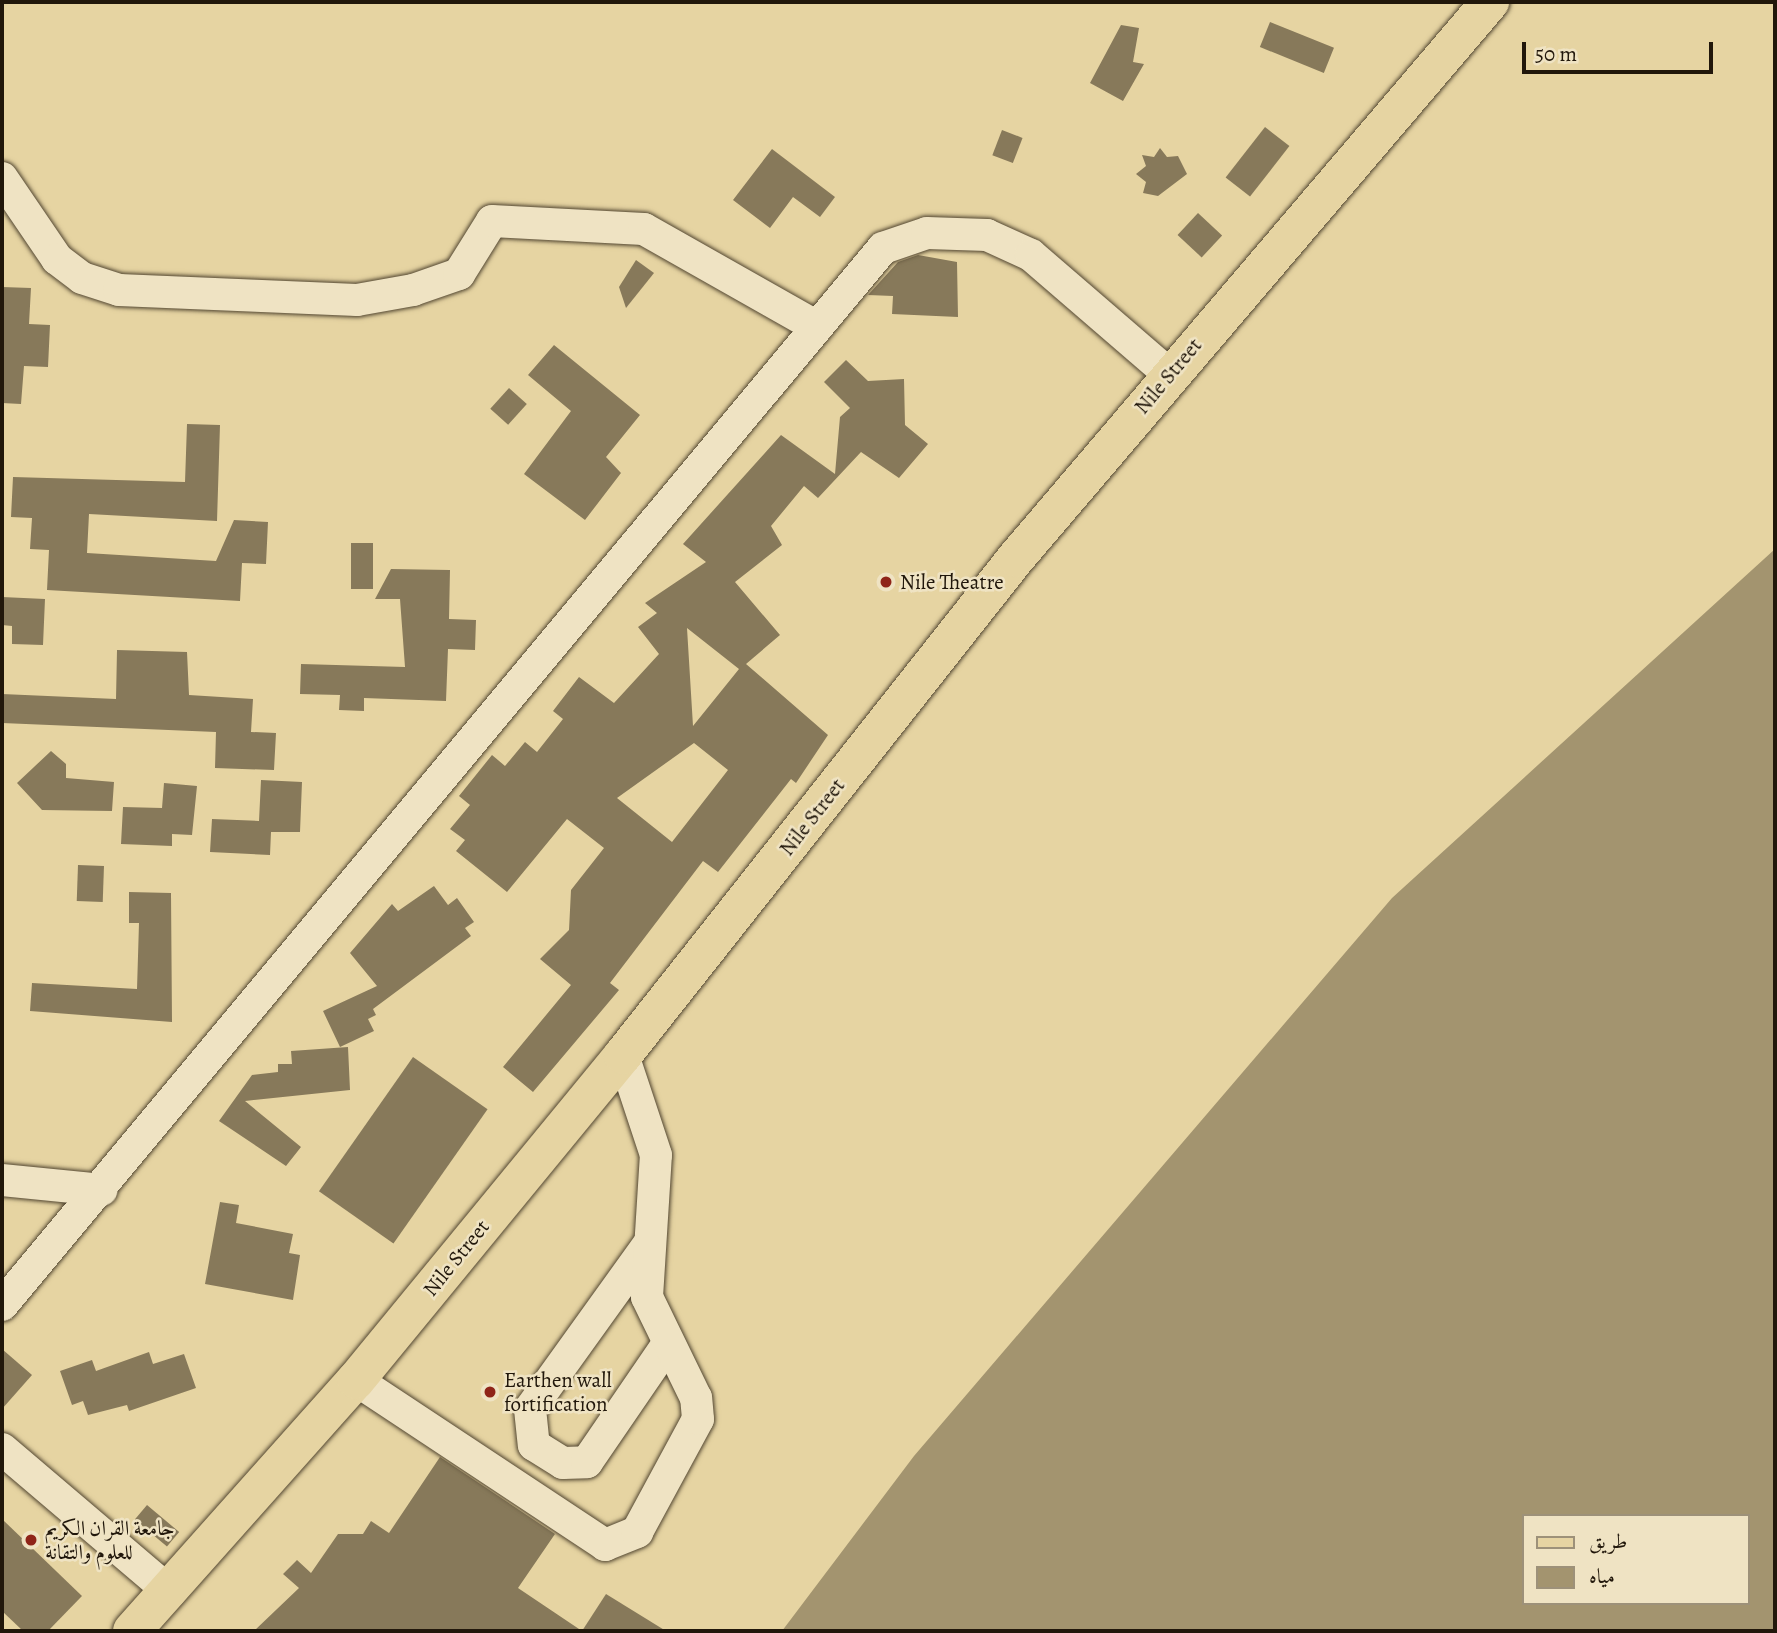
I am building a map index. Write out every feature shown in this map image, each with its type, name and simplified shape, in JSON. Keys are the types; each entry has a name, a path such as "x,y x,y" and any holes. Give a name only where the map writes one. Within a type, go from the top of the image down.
{"main road":[{"name":"Nile Street","path":"132,1631 170,1592 356,1380 623,1055 1169,374 1490,2"}],"street":[{"path":"2,178 57,258 82,278 119,290 357,300 413,290 459,274 492,220 644,229 817,327"},
{"path":"2,1305 102,1190 883,248 926,233 987,235 1031,255 1169,374"},
{"path":"356,1380 605,1545 637,1532 698,1419 696,1398 667,1345 647,1297 656,1155 623,1055"},
{"path":"2,1180 102,1190"},
{"path":"649,1243 530,1409 534,1445 563,1462 587,1462 667,1345"},
{"path":"2,1449 170,1592"}],"water":[{"path":"1775,549 1775,1631 782,1631 914,1456 1392,898"}],"building":[{"path":"1270,22 1334,48 1324,73 1260,47"},
{"path":"1121,25 1139,28 1133,62 1144,64 1123,101 1090,83"},
{"path":"1265,127 1289,146 1250,197 1226,177"},
{"path":"1002,130 1023,138 1013,163 992,155"},
{"path":"1160,148 1167,157 1178,156 1187,174 1158,196 1143,193 1146,182 1136,174 1146,166 1142,155 1154,157"},
{"path":"772,149 835,197 820,217 793,197 770,228 733,200"},
{"path":"1198,213 1222,236 1202,257 1178,235"},
{"path":"918,255 957,262 958,317 892,314 893,296 868,295 898,262"},
{"path":"636,260 654,273 626,308 619,287"},
{"path":"2,287 31,288 29,324 50,325 48,367 24,366 21,404 2,403"},
{"path":"554,345 640,415 606,457 621,473 585,520 524,474 571,411 528,375"},
{"path":"846,360 868,381 904,379 905,425 928,444 899,478 861,452 818,498 804,486 771,526 782,545 735,582 780,635 746,664 828,735 796,783 791,779 718,872 703,861 610,983 619,990 533,1092 503,1067 571,985 540,959 569,930 571,890 604,848 567,819 507,892 456,851 465,840 450,829 470,805 459,796 492,755 505,766 525,742 537,752 563,719 553,711 579,677 614,703 659,654 638,627 657,613 645,603 706,562 683,544 781,435 835,474 840,417 850,408 824,382","holes":["687,628 739,669 693,726","694,743 728,770 672,842 617,798"]},
{"path":"509,388 527,404 508,425 490,409"},
{"path":"187,424 220,425 217,521 89,514 87,553 216,561 234,520 268,522 266,564 242,563 240,601 47,590 49,550 30,549 32,518 11,517 13,477 185,482"},
{"path":"351,543 373,543 373,589 351,589"},
{"path":"391,569 450,570 449,619 476,620 475,650 448,649 446,701 364,698 364,711 339,710 340,695 300,694 301,664 405,667 400,599 375,599"},
{"path":"2,597 45,599 43,645 12,644 12,626 2,625"},
{"path":"117,650 187,652 189,695 253,699 251,732 276,733 274,770 215,768 216,732 2,723 2,694 116,699"},
{"path":"51,751 66,764 66,778 114,782 112,811 42,810 17,783"},
{"path":"261,780 302,782 300,832 271,832 270,855 210,852 212,819 259,821"},
{"path":"164,783 197,786 192,835 172,834 172,846 121,844 123,807 162,808"},
{"path":"78,865 104,866 103,902 77,901"},
{"path":"434,886 448,905 457,898 474,922 465,928 471,936 373,1009 376,1015 368,1019 374,1031 340,1047 323,1011 377,986 350,953 392,904 398,911"},
{"path":"129,892 171,893 172,1022 30,1011 32,983 137,989 139,923 129,923"},
{"path":"348,1047 350,1090 245,1101 301,1147 286,1166 219,1121 252,1075 278,1072 278,1064 292,1064 291,1051"},
{"path":"413,1057 488,1109 393,1244 319,1191"},
{"path":"220,1202 239,1205 236,1223 293,1234 289,1253 300,1255 293,1300 205,1284"},
{"path":"2,1349 32,1375 2,1409"},
{"path":"149,1352 153,1364 184,1354 196,1388 129,1411 127,1405 88,1415 83,1401 72,1405 60,1371 92,1360 96,1371"},
{"path":"440,1457 555,1534 518,1588 582,1631 254,1631 299,1588 283,1574 297,1560 311,1573 338,1534 363,1534 371,1521 389,1533"},
{"path":"147,1505 179,1532 167,1547 135,1520"},
{"path":"2,1519 82,1596 48,1631 23,1631 2,1611"},
{"path":"606,1594 666,1631 582,1631"}],"place":[{"name":"Nile Theatre","path":"886,582"},
{"name":"Earthen wall fortification","path":"490,1392"},
{"name":"جامعة القران الكريم للعلوم والتقانة","path":"31,1540"}]}
